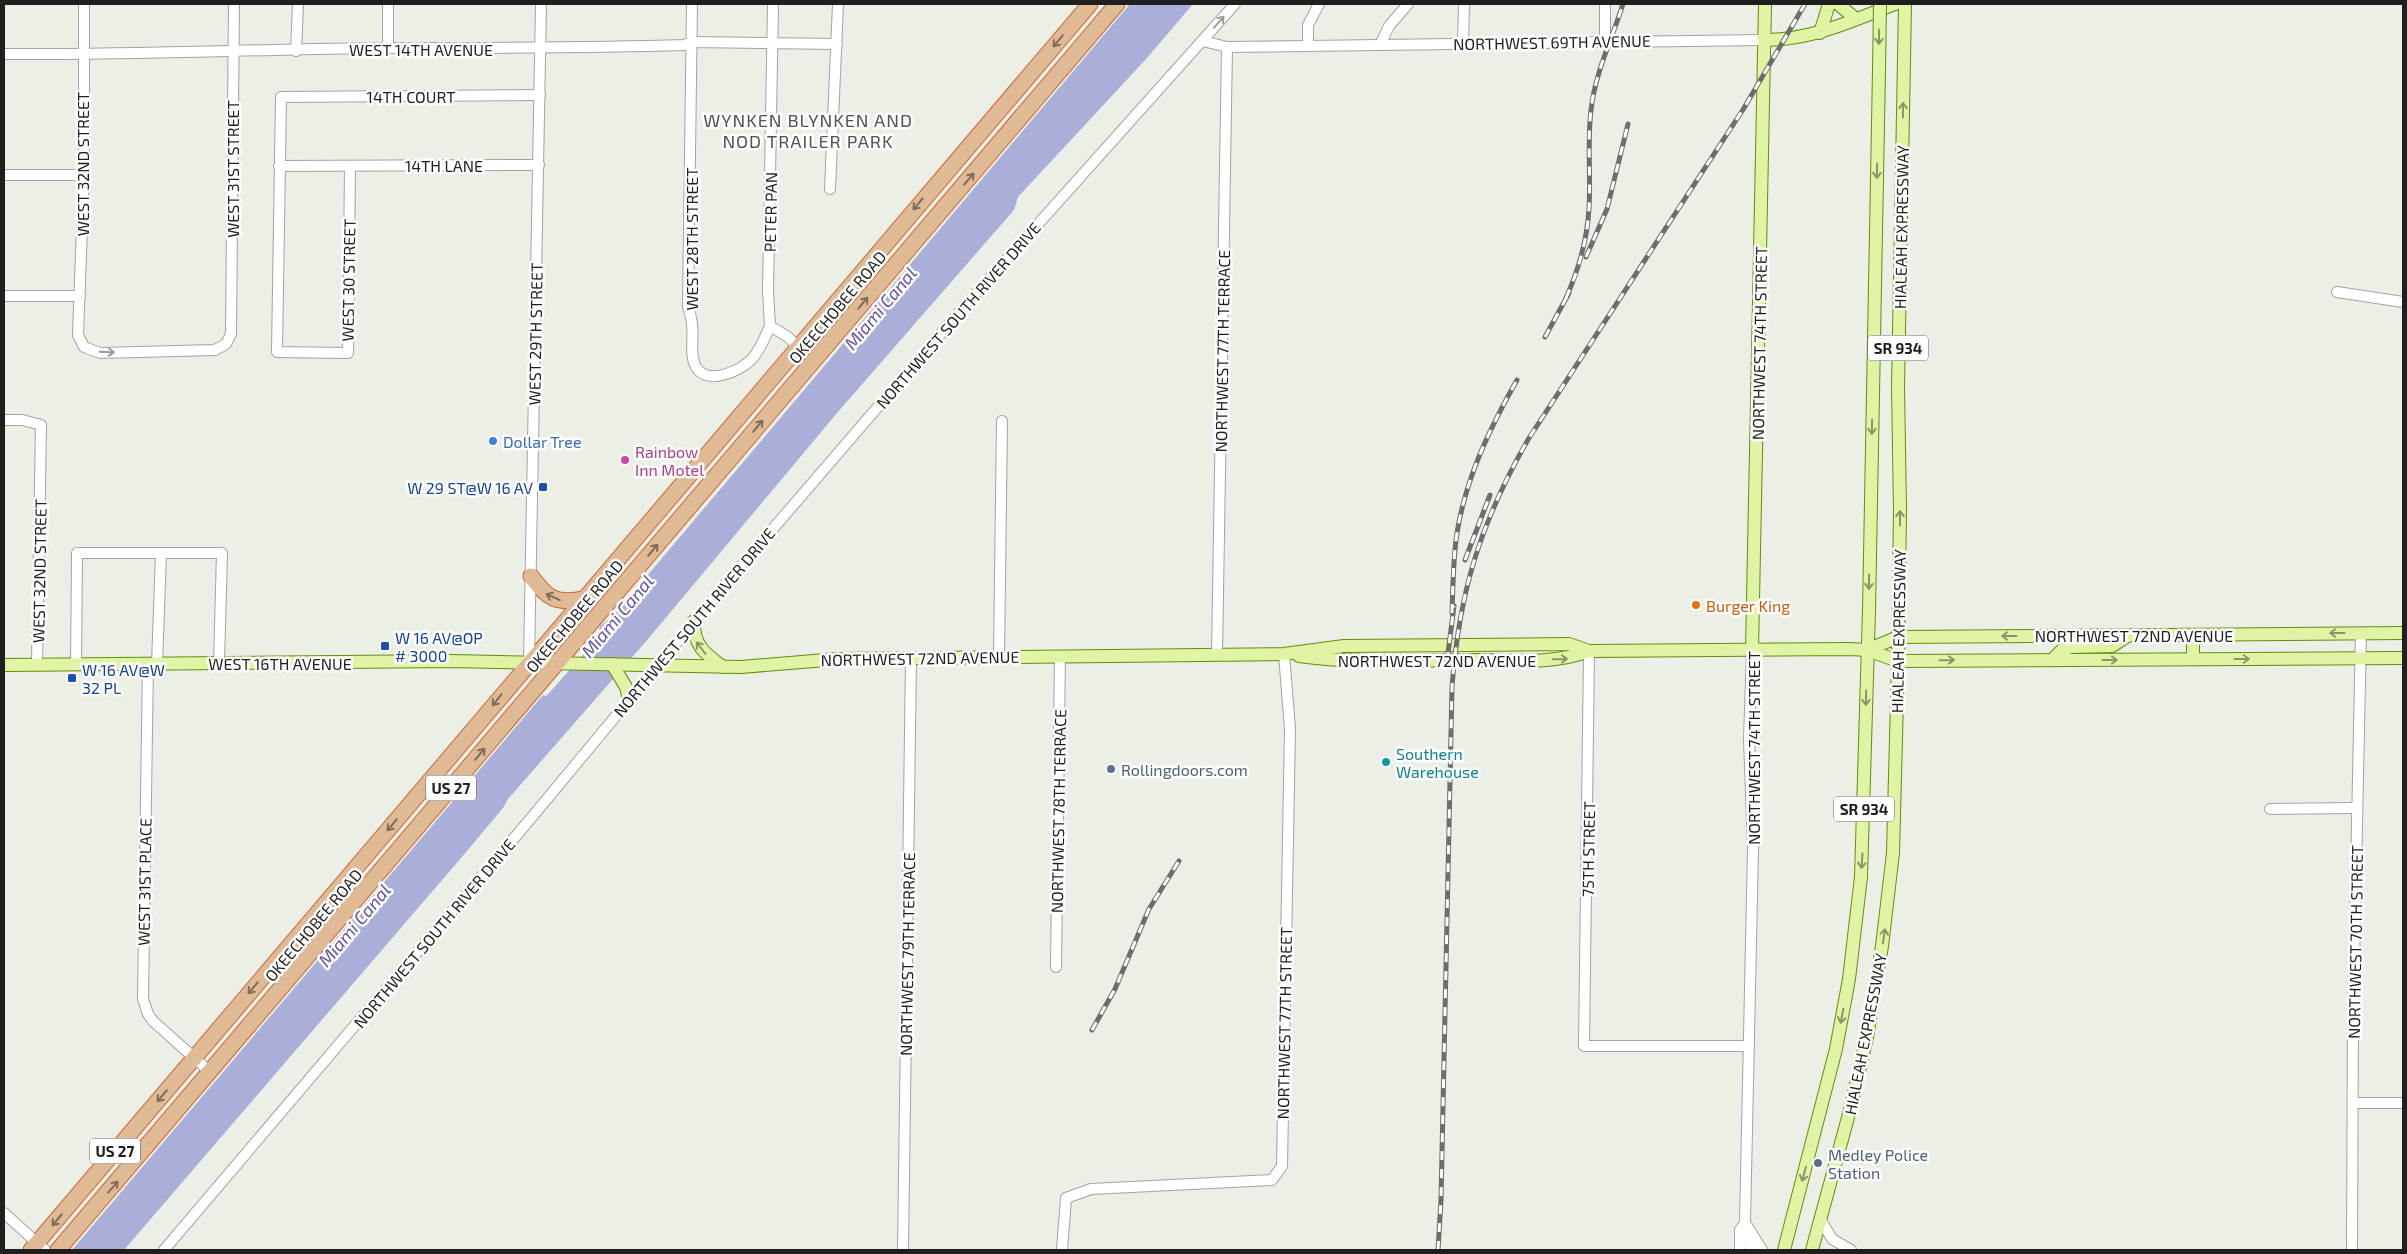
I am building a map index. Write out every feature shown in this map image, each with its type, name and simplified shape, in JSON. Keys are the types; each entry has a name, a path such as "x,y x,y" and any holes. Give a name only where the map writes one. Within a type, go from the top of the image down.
{"highway":[{"name":"OKEECHOBEE ROAD","path":"38,1248 193,1059 797,346 1090,4"},
{"name":"OKEECHOBEE ROAD","path":"58,1250 1118,4"},
{"path":"531,576 542,591 551,598 570,601 584,599"}],"main road":[{"name":"NORTHWEST 74TH STREET","path":"1752,650 1765,4"},
{"path":"1820,33 1829,4"},
{"path":"1838,4 1856,19"},
{"name":"HIALEAH EXPRESSWAY","path":"1784,1250 1836,1049 1851,968 1862,855 1880,4"},
{"name":"NORTHWEST 69TH AVENUE","path":"1764,40 1792,39 1820,33 1896,4"},
{"name":"HIALEAH EXPRESSWAY","path":"1812,1250 1861,1068 1882,946 1894,835 1900,510 1898,393 1904,4"},
{"path":"694,621 694,635 699,648 722,667"},
{"name":"NORTHWEST 72ND AVENUE","path":"1867,650 1898,636 2403,633"},
{"path":"2193,634 2193,659"},
{"path":"2052,660 2062,650 2071,647 2112,646 2129,635"},
{"name":"NORTHWEST 72ND AVENUE","path":"556,664 722,667 838,659 910,657 1284,654 1334,661 1569,659 1589,651 1752,650 1867,650 1898,661 2403,658"},
{"name":"WEST 16TH AVENUE","path":"4,665 451,662 556,664"},
{"path":"612,664 625,686 629,700"}],"street":[{"name":"WEST 32ND STREET","path":"84,4 82,55 84,174 78,335 84,347 100,353 215,350 226,344 231,334"},
{"name":"WEST 31ST STREET","path":"231,334 234,4"},
{"path":"296,51 298,4"},
{"path":"388,4 388,48"},
{"name":"WEST 29TH STREET","path":"529,664 541,4"},
{"name":"WEST 28TH STREET","path":"692,4 693,42 688,306 692,325 695,365 701,373 712,376 725,374 751,360 770,326"},
{"name":"PETER PAN","path":"770,326 768,291 773,4"},
{"path":"830,189 838,4"},
{"name":"NORTHWEST SOUTH RIVER DRIVE","path":"164,1250 694,621 963,308 1235,4"},
{"path":"1308,46 1308,25 1319,4"},
{"path":"1380,45 1389,26 1408,4"},
{"path":"1463,43 1464,4"},
{"path":"1605,41 1606,4"},
{"name":"NORTHWEST 69TH AVENUE","path":"1203,41 1228,47 1764,40"},
{"name":"WEST 14TH AVENUE","path":"4,54 233,53 388,48 540,49 684,45 693,42 837,44"},
{"name":"NORTHWEST 77TH TERRACE","path":"1217,655 1228,47"},
{"name":"14TH COURT","path":"279,166 281,96 540,95"},
{"name":"14TH LANE","path":"279,166 539,165"},
{"name":"WEST 30 STREET","path":"279,166 277,352 348,353 350,166"},
{"path":"4,175 84,174"},
{"path":"2338,292 2403,302"},
{"path":"4,296 80,296"},
{"path":"770,326 788,337 797,346"},
{"name":"WEST 32ND STREET","path":"4,420 22,420 41,425 37,665"},
{"path":"998,656 1002,421"},
{"path":"76,664 77,553 222,553 219,663"},
{"name":"WEST 31ST PLACE","path":"161,553 153,664 144,999 148,1014 153,1021 193,1059 210,1072"},
{"name":"NORTHWEST 70TH STREET","path":"2352,1250 2361,633"},
{"name":"NORTHWEST 74TH STREET","path":"1740,1250 1740,1230 1748,1227 1753,849 1749,739 1752,650"},
{"name":"75TH STREET","path":"1589,651 1584,1046 1749,1046"},
{"name":"NORTHWEST 77TH STREET","path":"1062,1250 1066,1198 1091,1189 1272,1180 1282,1166 1290,729 1284,654"},
{"name":"NORTHWEST 78TH TERRACE","path":"1056,967 1060,656"},
{"name":"NORTHWEST 79TH TERRACE","path":"903,1250 910,657"},
{"path":"2270,809 2357,808"},
{"path":"2353,1103 2403,1103"},
{"path":"4,1213 38,1248"},
{"path":"1821,1220 1832,1239 1851,1250"},
{"path":"1748,1227 1750,1249"},
{"path":"1748,1227 1762,1250"}],"water":[{"name":"Miami Canal","path":"1130,4 1193,4 1147,58 1018,197 1014,210 837,413 648,639 508,799 503,808 461,858 124,1250 72,1250 543,695 546,696 550,692 597,639 600,626 614,615"}],"railway":[{"path":"1566,298 1582,255 1588,221 1589,135 1593,96 1600,69 1623,4"},
{"path":"1438,1250 1441,1200 1452,687 1460,619 1475,558 1498,498 1529,438 1744,108 1805,4"},
{"path":"1586,257 1607,209 1628,124"},
{"path":"1545,337 1569,293"},
{"path":"1452,613 1457,533 1466,492 1480,454 1517,380"},
{"path":"1465,560 1490,495"},
{"path":"1447,661 1454,606"},
{"path":"1092,1030 1115,989 1149,909 1179,861"}],"place":[{"name":"Dollar Tree","path":"493,441"},
{"name":"Rainbow Inn Motel","path":"625,460"},
{"name":"W 29 ST@W 16 AV","path":"543,487"},
{"name":"Burger King","path":"1696,605"},
{"name":"W 16 AV@OP # 3000","path":"385,646"},
{"name":"W 16 AV@W 32 PL","path":"72,678"},
{"name":"Southern Warehouse","path":"1386,762"},
{"name":"Rollingdoors.com","path":"1111,769"},
{"name":"Medley Police Station","path":"1818,1163"}],"district":[{"name":"WYNKEN BLYNKEN AND NOD TRAILER PARK","path":"808,130"}]}
